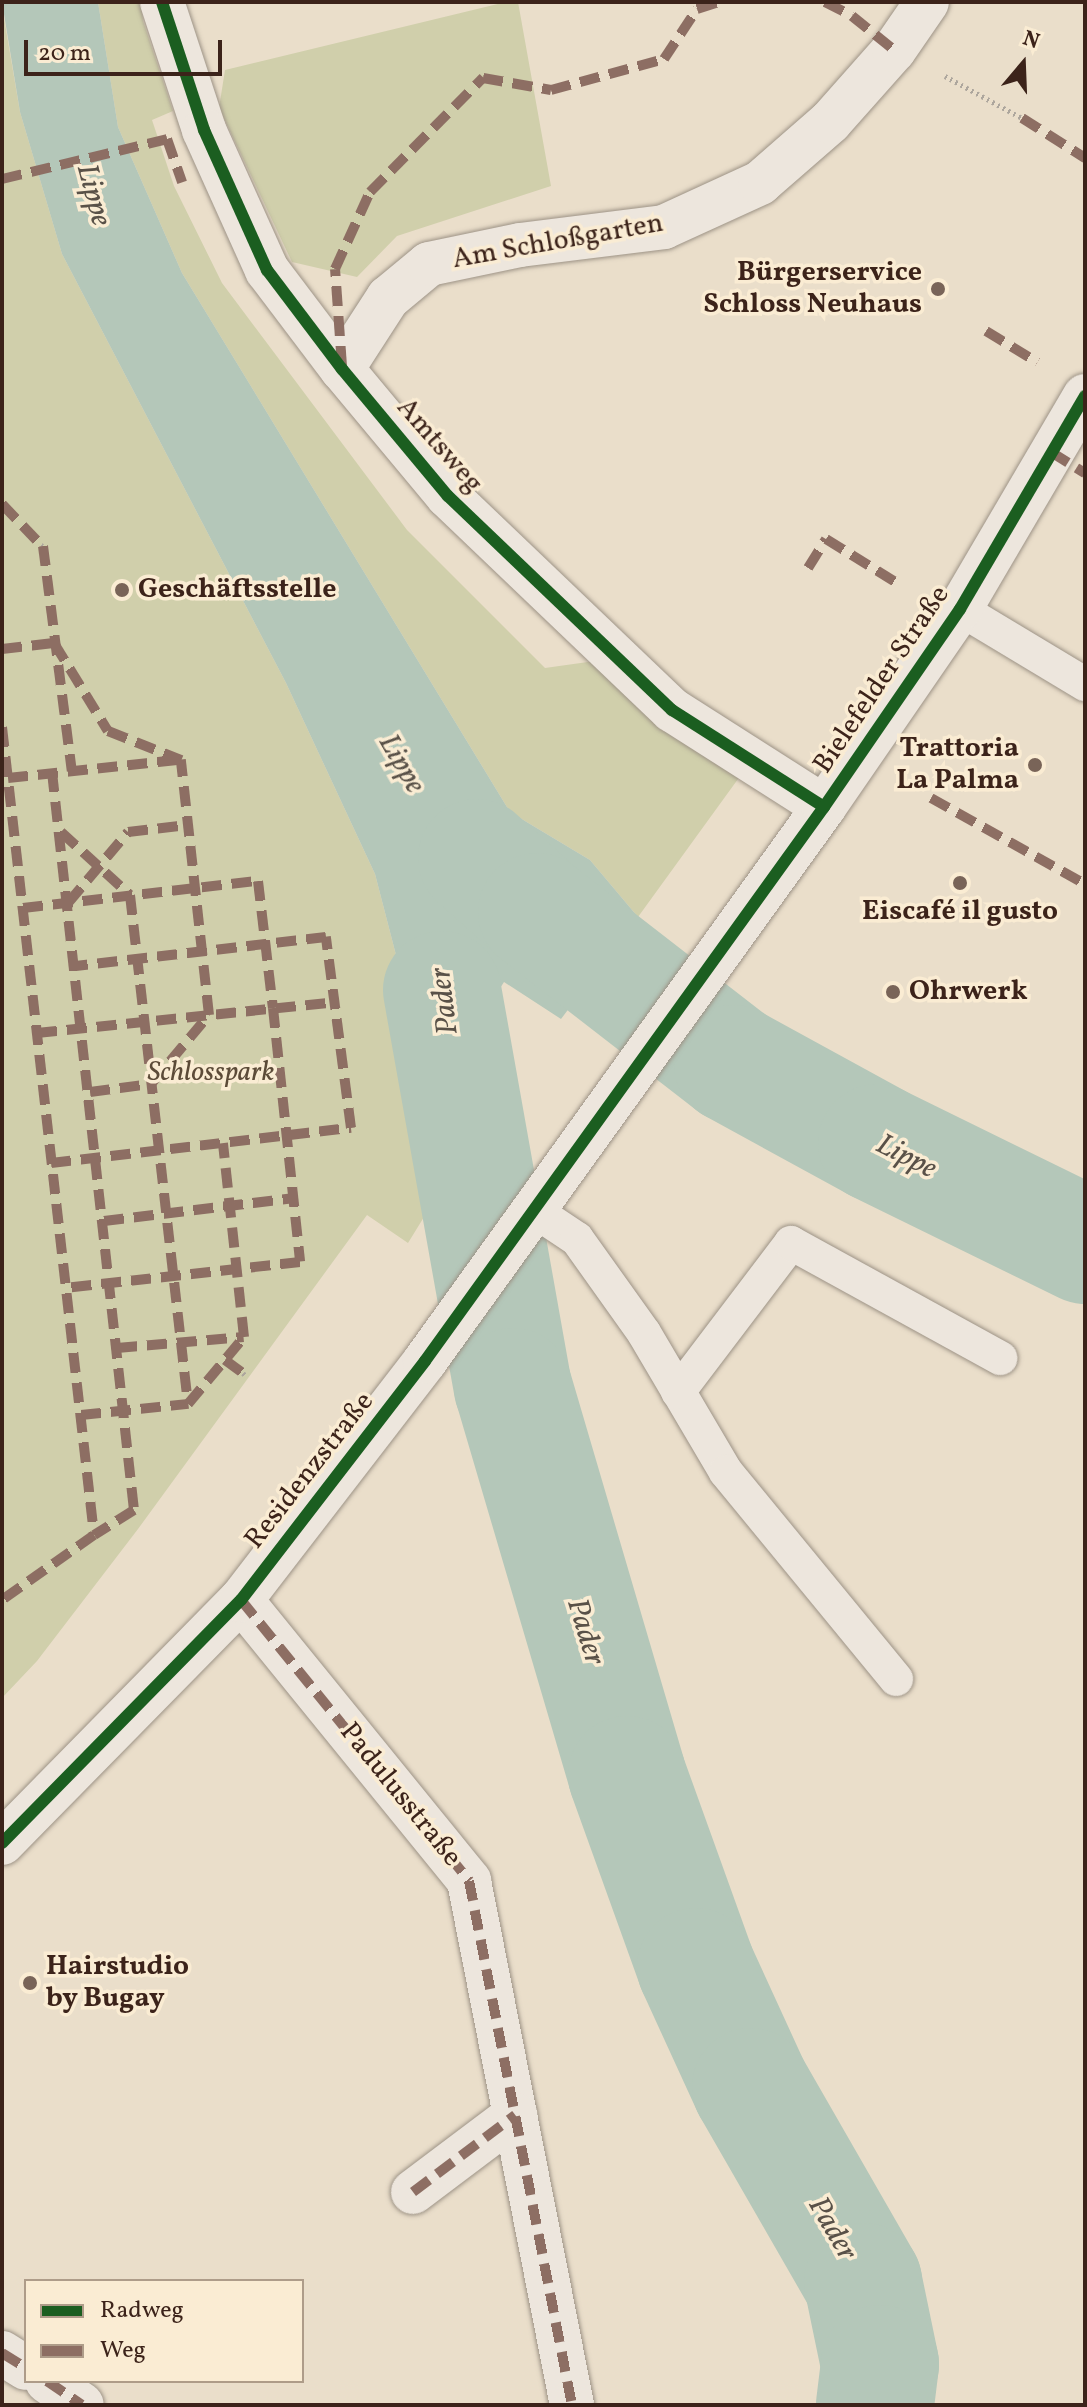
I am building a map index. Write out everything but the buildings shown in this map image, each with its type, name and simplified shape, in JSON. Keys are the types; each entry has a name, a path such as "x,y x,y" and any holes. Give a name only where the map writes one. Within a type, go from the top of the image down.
{"street":[{"name":"Amtsweg","path":"162,2 204,130 267,270 342,369 448,496 672,710 824,807"},
{"name":"Am Schloßgarten","path":"342,369 388,298 429,264 520,245 664,227 760,183 830,122 894,50 927,2"},
{"name":"Bielefelder Straße","path":"617,1095 824,807 960,609 1085,396"},
{"name":"Residenzstraße","path":"2,1843 241,1600 425,1361 617,1095"},
{"name":"Padulusstraße","path":"241,1600 469,1881 572,2405"},
{"path":"413,2192 515,2115"},
{"path":"2,2353 24,2367"},
{"path":"50,2383 82,2405"}],"lane":[{"path":"960,609 1085,684"},
{"path":"529,1217 577,1239 644,1333 726,1472 896,1679"},
{"path":"678,1392 791,1243 1000,1358"}],"path":[{"path":"994,101 1022,118"}],"green space":[{"path":"98,2 141,2 143,21 173,111 152,120 174,186 222,283 407,530 545,668 609,659 746,768 638,917 590,860 510,812 182,273 118,127"},
{"path":"506,2 518,2 551,186 397,236 357,277 292,262 219,108 225,70"},
{"name":"Schlosspark","path":"2,6 20,112 62,254 286,683 375,874 417,1036 440,1191 408,1243 367,1215 138,1529 37,1661 2,1698"}],"water":[{"path":"2,2 98,2 118,127 182,273 510,812 590,860 638,917 561,1019 504,982 486,1010 505,1100 440,1191 417,1036 375,874 286,683 62,254 20,112"}],"waterway":[{"name":"Lippe","path":"477,858 537,912 733,1064 877,1143 1085,1245"},
{"name":"Pader","path":"442,990 513,1387 627,1775 696,1967 751,2087 863,2282 880,2364 875,2405"}],"marked path":[{"path":"342,366 335,269 370,192 483,78 551,90 664,59 697,9 719,2"},
{"path":"825,2 852,16 894,50"},
{"path":"1022,118 1085,158"},
{"path":"2,179 167,139 182,182"},
{"path":"986,331 1037,362"},
{"path":"1051,452 1085,473"},
{"path":"2,504 41,545"},
{"path":"808,568 826,539 897,583"},
{"path":"43,546 72,771"},
{"path":"2,649 54,643 108,731 181,760"},
{"path":"2,727 94,1535 2,1600"},
{"path":"8,778 177,760"},
{"path":"90,1092 151,1084 209,1015 181,760"},
{"path":"52,772 134,1510 94,1535"},
{"path":"931,798 1085,884"},
{"path":"68,903 128,832 188,825"},
{"path":"61,832 130,895 188,1404"},
{"path":"23,908 258,881 273,1008 300,1262 64,1288"},
{"path":"51,1163 351,1128 326,937 76,966"},
{"path":"37,1033 335,1002"},
{"path":"81,1415 188,1404 244,1337 223,1143"},
{"path":"104,1221 293,1198"},
{"path":"117,1348 244,1337"},
{"path":"225,1360 243,1373"},
{"path":"241,1600 469,1881 572,2405"},
{"path":"413,2192 515,2115"},
{"path":"2,2353 24,2367"},
{"path":"50,2383 82,2405"}],"cycle path":[{"path":"162,2 204,130 267,270 342,369 448,496 672,710 824,807"},
{"path":"2,1843 241,1600 425,1361 824,807 960,609 1085,396"}],"place":[{"name":"Bürgerservice Schloss Neuhaus","path":"938,289"},
{"name":"Geschäftsstelle","path":"122,590"},
{"name":"Trattoria La Palma","path":"1035,765"},
{"name":"Eiscafé il gusto","path":"960,883"},
{"name":"Ohrwerk","path":"893,992"},
{"name":"Hairstudio by Bugay","path":"30,1983"}]}
